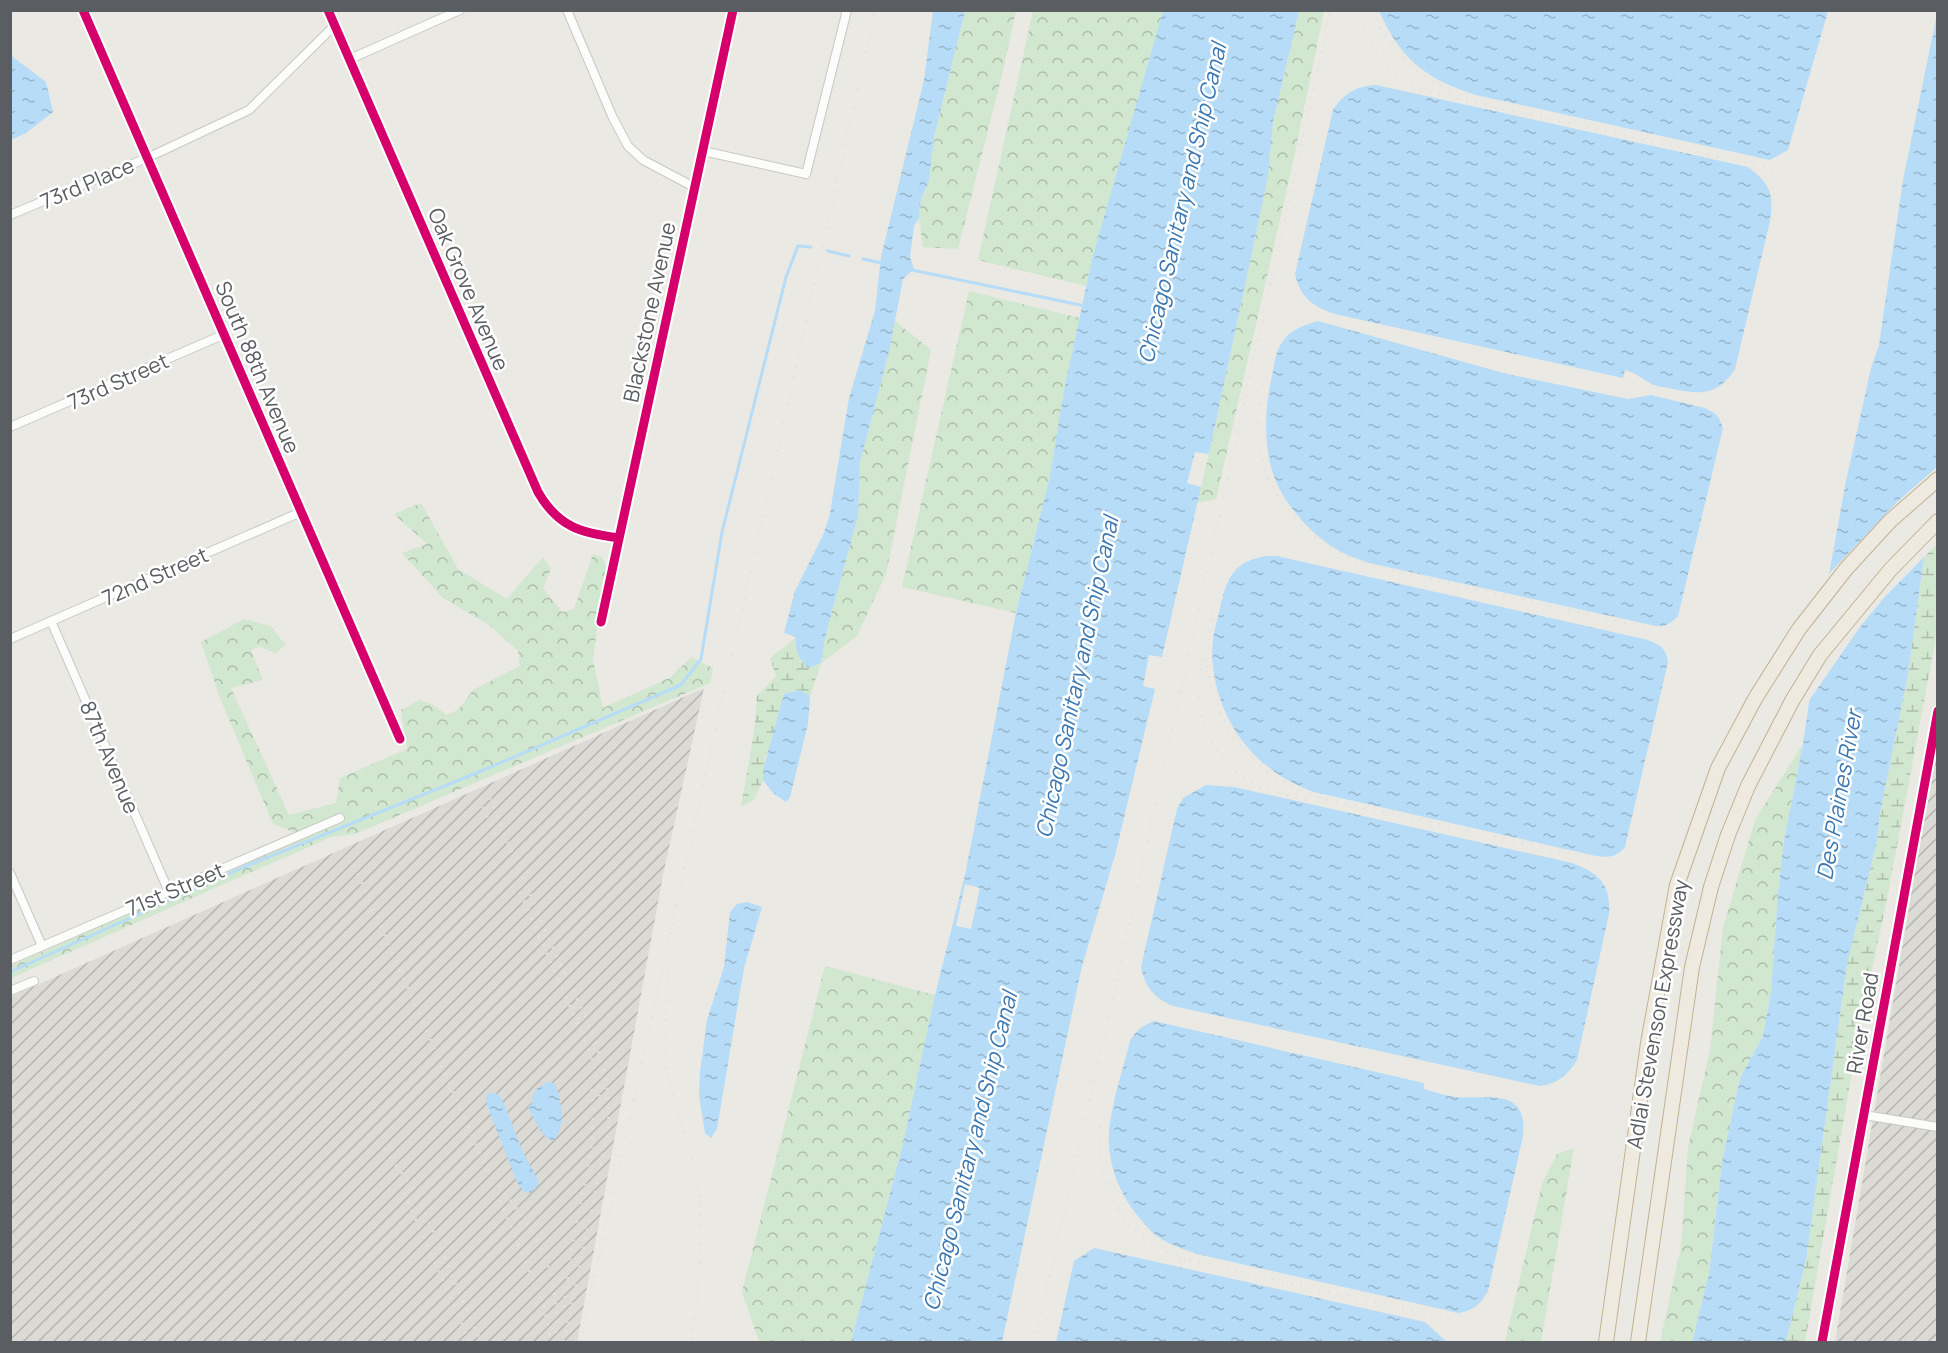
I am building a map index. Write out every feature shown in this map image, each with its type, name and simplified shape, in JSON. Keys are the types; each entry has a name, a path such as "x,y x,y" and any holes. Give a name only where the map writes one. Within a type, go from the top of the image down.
{"highway":[{"name":"Adlai Stevenson Expressway","path":"1606,1342 1648,1043 1677,885 1718,768 1756,698 1799,629 1846,569 1890,521 1938,479"},
{"name":"Adlai Stevenson Expressway","path":"1638,1342 1692,967 1711,887 1728,835 1748,786 1792,701 1820,655 1891,569 1938,521"}],"street":[{"name":"South 88th Avenue","path":"83,10 400,739"},
{"name":"Oak Grove Avenue","path":"328,10 538,492 555,515 575,529 585,533 619,538"},
{"path":"350,59 460,10"},
{"path":"567,10 613,118 628,146 643,160 694,187"},
{"name":"Blackstone Avenue","path":"601,622 733,10"},
{"path":"703,151 806,174 847,10"},
{"name":"73rd Place","path":"10,215 147,158 249,110 335,25"},
{"name":"73rd Street","path":"10,428 225,334"},
{"name":"72nd Street","path":"10,639 300,512"},
{"name":"87th Avenue","path":"51,621 169,892"},
{"name":"River Road","path":"1822,1342 1938,711"},
{"name":"71st Street","path":"10,960 340,818"},
{"path":"10,873 42,946"},
{"path":"10,991 34,981"},
{"path":"1864,1115 1938,1127"}],"shaded area":[{"path":"704,688 663,875 577,1342 11,1342 10,997"},
{"path":"1937,743 1937,1342 1835,1342"}],"green space":[{"path":"965,11 1016,11 958,249 923,247 919,218 921,199 929,181 934,137"},
{"path":"1033,11 1163,11 1086,286 978,260"},
{"path":"1299,11 1324,11 1292,167 1216,499 1197,503 1268,177 1273,122"},
{"path":"969,291 1080,318 1050,476 1016,613 902,587"},
{"path":"894,320 931,350 886,574 857,636 821,663 825,637 858,516 860,462 889,352"},
{"path":"421,503 458,569 507,599 543,557 551,569 543,588 562,612 574,609 593,554 602,557 606,566 593,659 603,708 671,677 691,657 713,668 710,683 355,834 331,837 11,978 10,966 292,842 296,833 273,824 220,698 201,642 244,619 270,626 286,645 275,653 259,646 251,651 263,680 231,688 289,815 336,803 340,778 407,749 401,710 420,700 433,705 447,715 459,709 473,690 520,666 518,651 489,625 443,598 402,553 427,544 394,514"},
{"path":"1937,544 1937,632 1887,899 1860,1026 1805,1342 1786,1342 1806,1260 1847,964 1877,841 1880,813 1908,674 1924,556"},
{"path":"797,637 797,650 808,668 821,663 810,696 800,690 784,694 765,758 763,780 754,800 741,807 754,732 757,696 776,676 770,658"},
{"path":"1803,744 1784,841 1771,992 1763,1036 1740,1078 1722,1162 1709,1274 1692,1342 1660,1342 1681,1247 1688,1147 1710,1050 1723,928 1755,820"},
{"path":"825,966 935,995 903,1144 851,1342 759,1342 742,1292"},
{"path":"1574,1148 1541,1342 1505,1342 1542,1184 1557,1154"}],"water":[{"path":"933,11 965,11 934,137 929,181 921,199 919,218 914,226 910,257 914,269 903,279 889,352 860,462 858,516 825,637 821,663 808,668 798,654 796,637 784,633 795,591 824,533 830,513 849,398 875,311 881,257 924,80"},
{"name":"Chicago Sanitary and Ship Canal","path":"1163,11 1299,11 1273,122 1268,177 1209,454 1195,452 1187,483 1201,487 1162,657 1149,655 1143,686 1155,689 1115,855 1082,966 1002,1342 851,1342 903,1144 935,995 965,875 1016,613 1050,476 1064,391 1092,259"},
{"path":"1379,11 1828,11 1788,150 1770,160 1476,95 1458,89 1429,74 1406,55 1396,43"},
{"name":"Des Plaines River","path":"1937,14 1937,501 1924,556 1908,674 1880,813 1877,841 1847,964 1806,1260 1786,1342 1692,1342 1709,1274 1722,1162 1740,1078 1763,1036 1771,992 1784,841 1803,744 1823,607 1846,481 1871,368 1879,345 1903,180"},
{"path":"10,51 13,57 46,82 53,112 26,133 11,140"},
{"path":"1376,85 1748,167 1756,173 1769,190 1770,221 1735,369 1729,378 1708,391 1683,391 1655,385 1625,370 1623,378 1335,314 1314,305 1300,289 1295,274 1333,110 1351,92"},
{"path":"1318,321 1507,374 1628,399 1651,395 1705,408 1714,413 1723,428 1678,616 1668,624 1656,626 1369,563 1343,553 1319,537 1298,516 1278,486 1268,454 1266,438 1267,404 1279,348 1294,330"},
{"path":"1267,556 1277,556 1648,640 1662,648 1668,662 1625,847 1612,856 1596,856 1314,792 1283,777 1256,757 1241,739 1222,705 1215,679 1212,653 1215,628 1229,580 1233,573 1246,562"},
{"path":"800,690 810,696 808,724 790,797 786,802 773,793 763,780 763,770 784,694"},
{"path":"1206,785 1234,787 1572,863 1596,876 1608,895 1609,914 1574,1065 1557,1081 1540,1086 1173,1006 1161,999 1151,991 1141,967 1177,809 1183,798"},
{"path":"747,902 762,907 744,968 717,1129 711,1138 705,1133 699,1096 707,1020 724,967 730,912 737,904"},
{"path":"1154,1021 1424,1083 1424,1089 1448,1096 1493,1097 1512,1102 1519,1109 1523,1120 1523,1136 1488,1291 1483,1300 1473,1308 1459,1313 1197,1254 1172,1245 1156,1235 1134,1211 1121,1191 1113,1168 1109,1144 1113,1108 1130,1041 1140,1029"},
{"path":"549,1082 555,1084 562,1113 560,1128 554,1141 541,1132 528,1107 532,1103 536,1090"},
{"path":"491,1092 502,1099 522,1150 537,1178 539,1184 530,1193 524,1192 517,1182 488,1108 486,1097"},
{"path":"1094,1248 1425,1322 1447,1342 1056,1342 1074,1261"}],"pier":[{"path":"1937,467 1938,514 1928,553 1883,599 1860,627 1806,705 1825,578 1897,502"},
{"path":"965,884 980,888 971,929 956,926"}],"waterway":[{"path":"10,972 244,867 479,772 681,685 701,659 722,532 786,277 798,246 811,247"},
{"path":"828,251 849,256"},
{"path":"863,259 882,263"},
{"path":"912,270 1085,306"}],"railway":[{"path":"580,1342 875,10"},
{"path":"1035,1342 1331,10"},
{"path":"1358,10 1367,37 1381,60 1400,77 1425,91 1777,170"},
{"path":"1372,10 1387,37 1406,60 1430,79 1458,93"},
{"path":"1264,375 1258,435 1265,469 1280,500 1316,539 1351,558 1373,566 1650,628"},
{"path":"1213,610 1208,651 1210,678 1216,703 1239,745 1276,777 1298,789 1323,798 1601,860"},
{"path":"1203,659 1199,690 1201,715 1218,753 1238,773 1262,788 1307,800"},
{"path":"490,798 554,950 585,1016 601,1060 606,1083 609,1106 608,1131 564,1342"},
{"path":"483,807 498,840"},
{"path":"354,865 485,1165 526,1222 542,1250 555,1295 555,1342"},
{"path":"520,892 588,1048 600,1099"},
{"path":"669,972 665,1054 672,1095 695,1174 700,1207 700,1265 691,1342"},
{"path":"564,1307 570,1256 591,1147 593,1118 591,1088"},
{"path":"1100,1126 1103,1171 1118,1209 1130,1225 1145,1238 1186,1260"},
{"path":"385,1149 423,1208 481,1342"},
{"path":"400,1184 470,1342"},
{"path":"500,1200 544,1307 551,1340"},
{"path":"1180,1258 1466,1323"}],"cycle path":[{"path":"83,10 400,739"},
{"path":"328,10 538,492 562,521 593,534 619,538"},
{"path":"601,622 733,10"},
{"path":"1822,1342 1938,711"}]}
